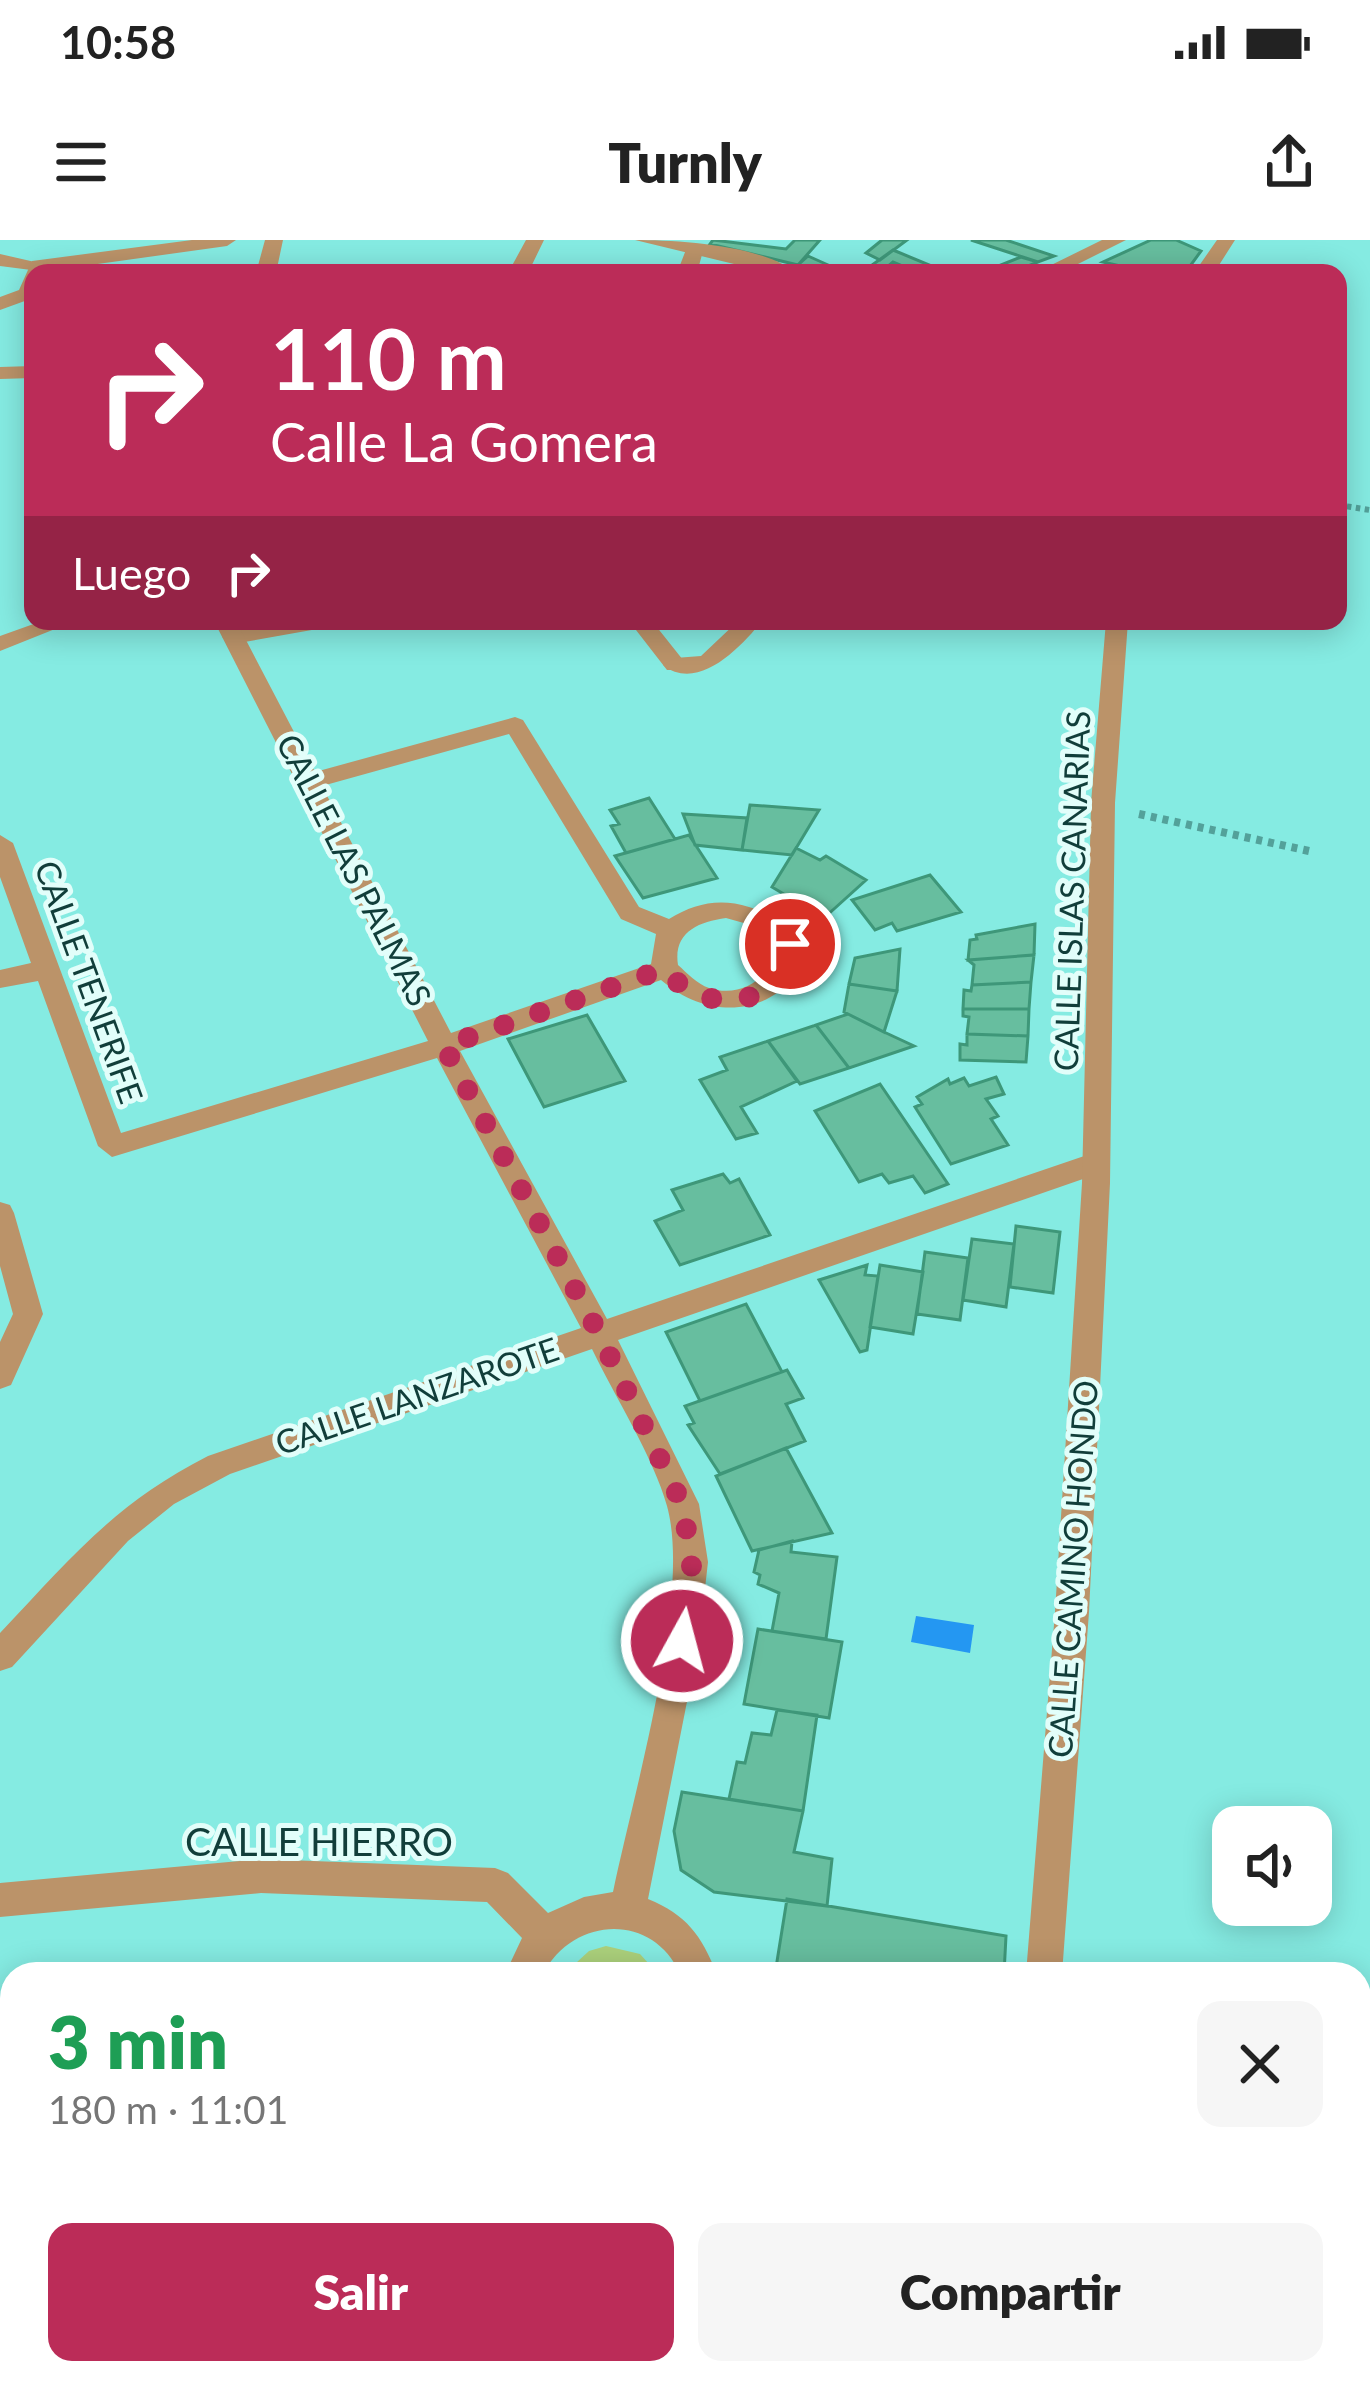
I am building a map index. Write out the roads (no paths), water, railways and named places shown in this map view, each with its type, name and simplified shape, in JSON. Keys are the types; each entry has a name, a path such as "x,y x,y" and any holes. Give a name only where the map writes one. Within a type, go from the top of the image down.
{"street":[{"path":"80,264 226,240"},
{"path":"644,240 766,264"},
{"path":"1065,264 1117,240"},
{"path":"690,264 694,251"},
{"path":"0,644 39,630"},
{"name":"CALLE LAS PALMAS","path":"230,630 598,1332 682,1504 692,1562 682,1641 628,1909"},
{"path":"647,630 675,665 707,663 742,630"},
{"name":"CALLE ISLAS CANARIAS","path":"1096,1163 1103,803 1117,630"},
{"path":"311,781 515,725 630,913 671,930"},
{"name":"CALLE TENERIFE","path":"0,843 112,1146 444,1046"},
{"path":"705,912 747,912 781,930 791,959 774,987 734,1000 692,994 664,969 663,944 671,930 705,912"},
{"path":"444,1046 664,969"},
{"path":"0,979 45,970"},
{"name":"CALLE LANZAROTE","path":"0,1656 117,1531 163,1494 219,1466 1096,1163"},
{"name":"CALLE CAMINO HONDO","path":"1045,1962 1072,1612 1096,1163"},
{"path":"0,1214 28,1314 0,1376"},
{"name":"CALLE HIERRO","path":"0,1900 261,1876 495,1885 545,1936"},
{"path":"530,1962 545,1936 583,1914 628,1909 657,1919 681,1939 693,1962"}],"water":[{"path":"916,1616 974,1625 970,1653 911,1642"}]}
